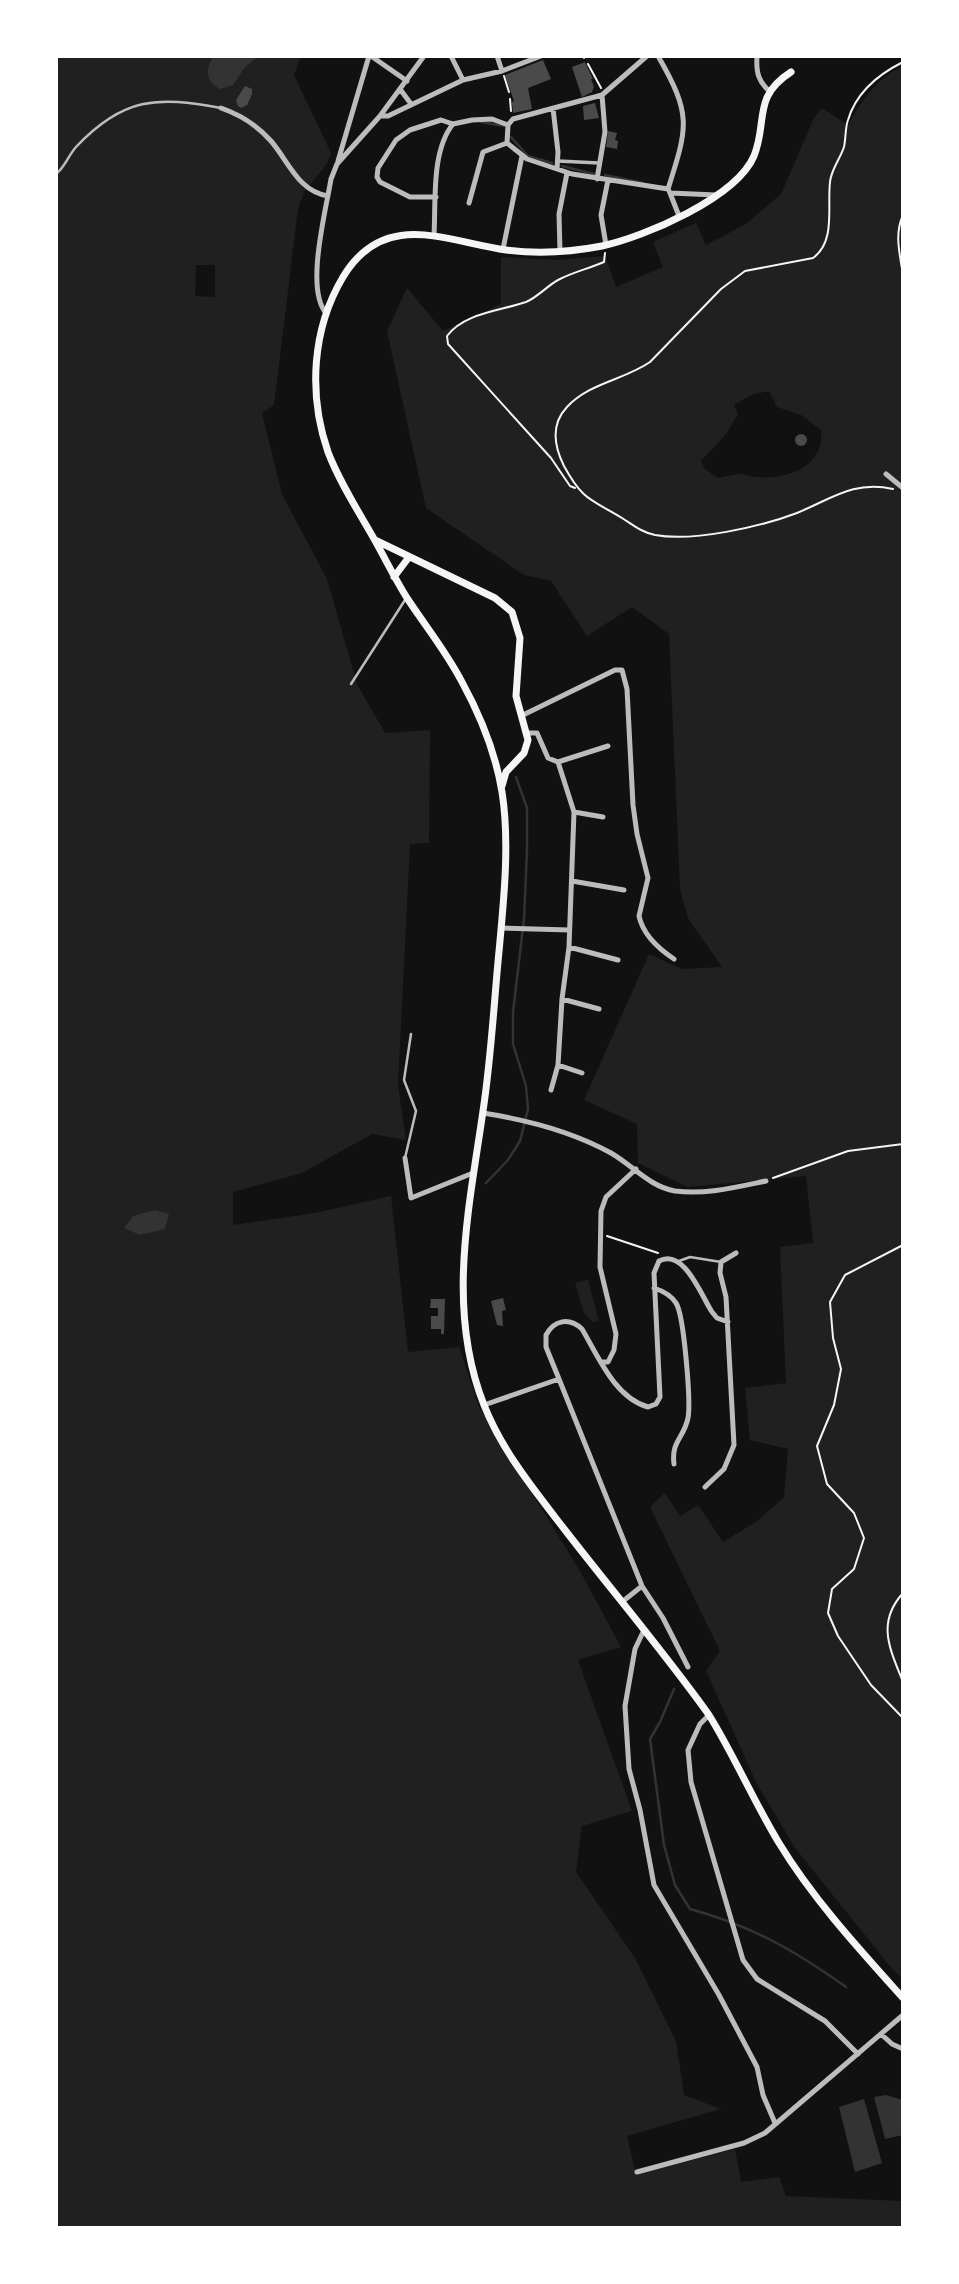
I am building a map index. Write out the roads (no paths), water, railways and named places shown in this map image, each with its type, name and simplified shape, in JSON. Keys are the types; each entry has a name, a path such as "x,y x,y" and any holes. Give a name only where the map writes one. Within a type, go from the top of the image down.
{"main road":[{"path":"791,72 770,92 760,117 758,143 750,163 737,181 719,195 679,216 627,238 605,245 560,251 503,249 435,235 397,235 367,249 346,271 326,313 316,364 317,402 330,458 394,577 465,687 490,746 502,790 504,851 501,928 490,1063 473,1173 462,1278 464,1324 484,1405 519,1468 709,1716 729,1748 777,1841 796,1870 865,1957 903,1998"},
{"path":"374,540 495,598 512,612 520,638 516,687 526,733 526,750 506,772 502,790"},
{"path":"394,577 409,557"},
{"path":"494,762 511,767"}],"street":[{"path":"326,313 320,304 317,284 328,196 347,125 370,56 407,81"},
{"path":"337,164 380,116 424,56"},
{"path":"451,56 463,80"},
{"path":"497,56 502,71"},
{"path":"380,116 388,116 463,80 502,71 541,56"},
{"path":"507,143 508,125 513,119 602,95 647,56"},
{"path":"658,56 675,87 684,112 682,143 669,191 679,216"},
{"path":"757,56 757,75 761,84 770,92"},
{"path":"400,89 411,104"},
{"path":"597,179 605,132 602,95"},
{"path":"221,108 255,125 279,151 298,179 320,195 328,196"},
{"path":"553,108 557,169"},
{"path":"436,197 410,197 386,186 377,177 378,168 396,141 410,130 441,120 453,124 492,120 508,125"},
{"path":"435,235 440,148 446,132 453,124"},
{"path":"507,143 522,156 567,173 669,191 719,195"},
{"path":"469,203 483,152 507,143"},
{"path":"503,249 522,156"},
{"path":"558,161 599,163"},
{"path":"560,251 559,214 567,173"},
{"path":"605,245 601,215 607,180"},
{"path":"886,474 903,488"},
{"path":"521,716 615,670 622,670 627,689 633,805 648,878 640,922 648,936 674,959"},
{"path":"526,733 537,733 548,758 558,762 608,746"},
{"path":"551,1090 558,1065 562,999 569,947 574,812 558,762"},
{"path":"574,812 603,817"},
{"path":"572,881 624,890"},
{"path":"501,928 569,930"},
{"path":"569,947 618,960"},
{"path":"562,999 599,1009"},
{"path":"558,1065 582,1073"},
{"path":"483,1113 531,1121 587,1141 636,1169 654,1184 674,1191 709,1191 766,1181"},
{"path":"405,1158 411,1198 473,1173"},
{"path":"603,1362 608,1362 612,1356 616,1334 600,1267 601,1211 606,1197 636,1169"},
{"path":"705,1487 724,1469 734,1445 726,1297 720,1273 721,1262 736,1253"},
{"path":"688,1667 663,1618 642,1586 545,1340 552,1326 565,1321 577,1324 616,1384 630,1399 648,1407 659,1401 654,1288 659,1261 665,1258 680,1261 712,1312 717,1318 728,1322"},
{"path":"654,1288 665,1292 674,1301 681,1316 689,1408 685,1428 674,1445 674,1464"},
{"path":"484,1405 559,1379"},
{"path":"622,1602 642,1586"},
{"path":"644,1630 635,1649 625,1706 629,1769 640,1810 653,1885 719,1995 757,2067 763,2095 775,2123"},
{"path":"709,1716 700,1724 688,1750 691,1782 743,1960 757,1979 825,2021 858,2054"},
{"path":"637,2172 744,2143 765,2133 903,2015"},
{"path":"881,2034 903,2049"}],"lane":[{"path":"56,174 74,149 101,124 123,110 167,100 221,108"},
{"path":"351,684 407,598"},
{"path":"405,1158 416,1111 404,1080 411,1034"},
{"path":"680,1261 690,1257 721,1262"}],"waterway":[{"path":"481,122 504,126"},
{"path":"511,137 528,156 552,163"},
{"path":"562,166 594,174"},
{"path":"605,175 643,183"},
{"path":"486,1183 508,1160 520,1141 528,1109 526,1086 513,1044 513,1012 524,919 527,850 527,808 516,777"},
{"path":"674,1689 650,1739 664,1845 675,1885 690,1909 733,1923 772,1940 846,1987"}]}
